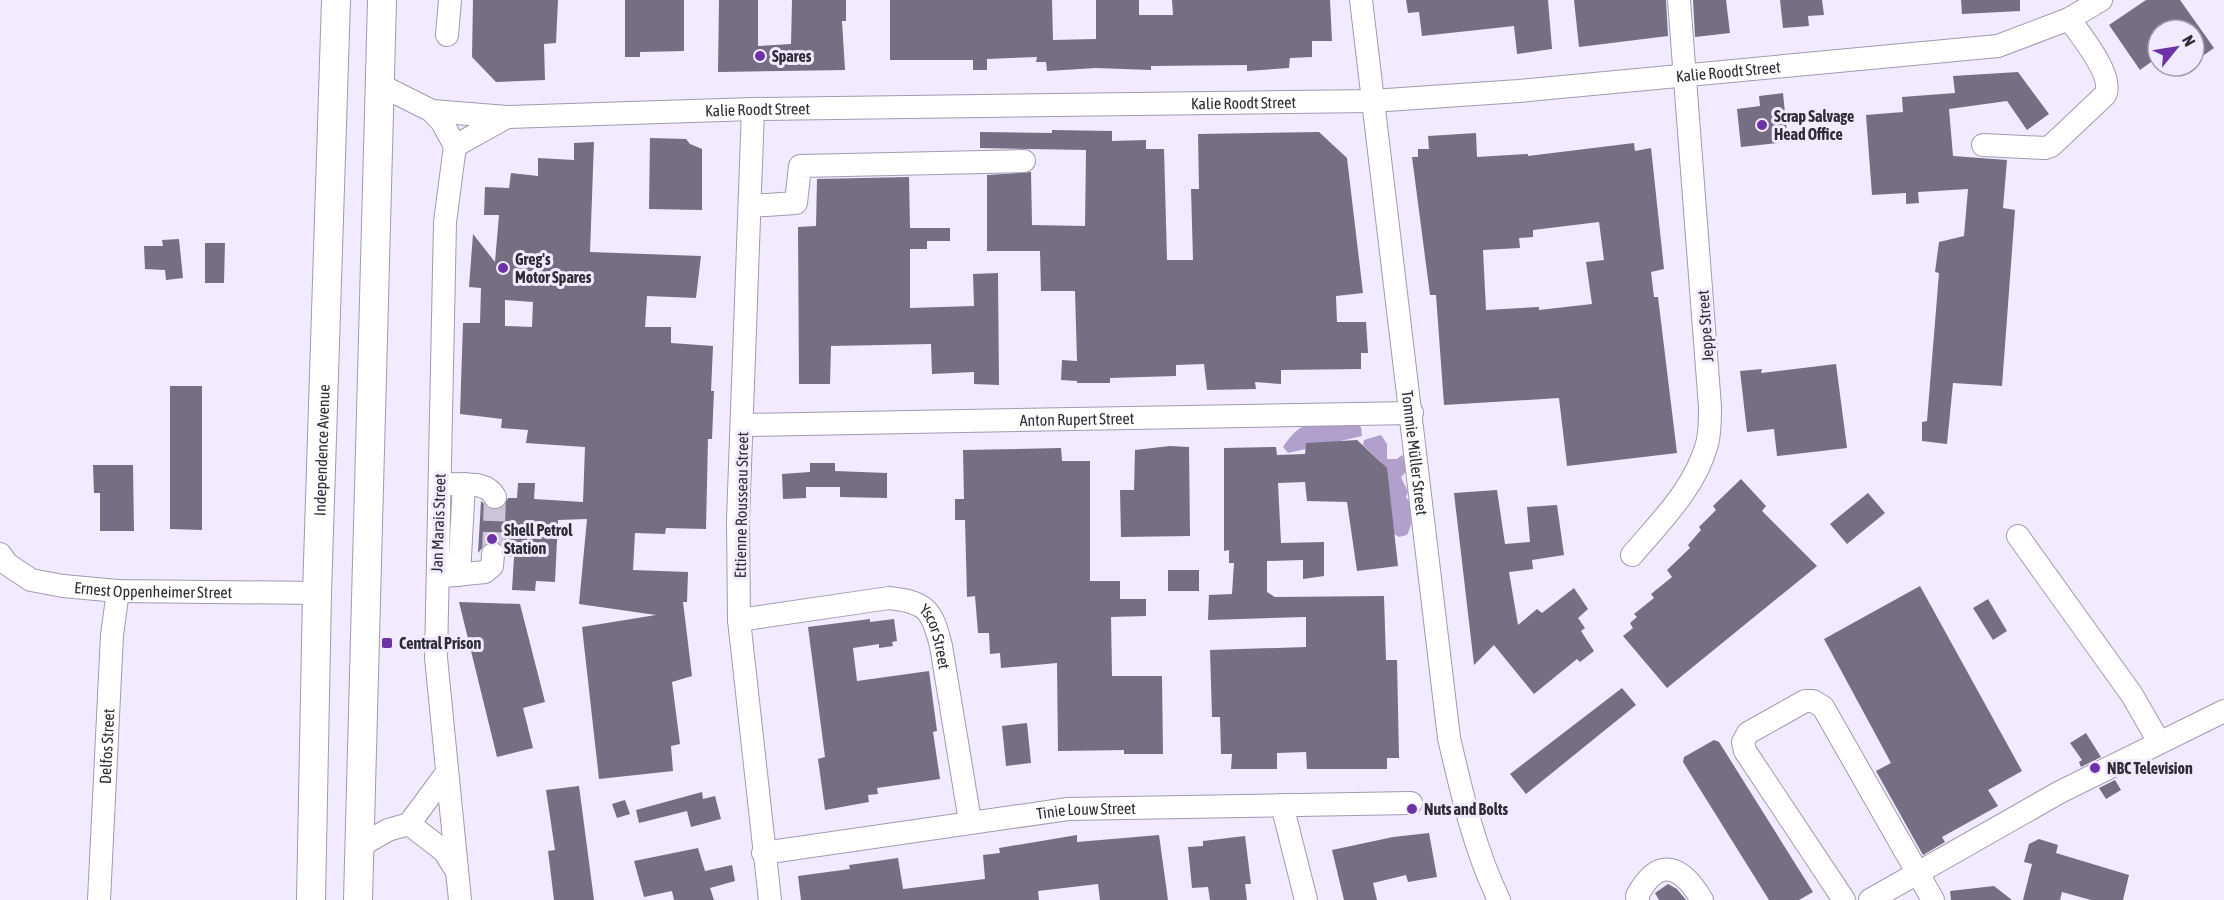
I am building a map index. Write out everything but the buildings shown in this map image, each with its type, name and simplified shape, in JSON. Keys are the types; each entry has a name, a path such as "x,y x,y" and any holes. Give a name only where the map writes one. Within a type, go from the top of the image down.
{"main road":[{"name":"Independence Avenue","path":"311,900 317,593 336,0"},
{"path":"358,900 382,0"},
{"path":"303,900 312,840"}],"street":[{"path":"447,35 450,0"},
{"name":"Tommie Müller Street","path":"1361,0 1449,738 1472,832 1486,873 1499,900"},
{"name":"Jeppe Street","path":"1632,555 1683,495 1699,468 1708,441 1710,407 1679,0"},
{"name":"Kalie Roodt Street","path":"380,85 432,111 507,117 753,109 1372,101 1518,91 1686,73 1998,46 2069,19 2101,0"},
{"path":"1983,144 2045,148 2051,146 2105,95 2107,85 2103,69 2069,19"},
{"name":"Ettienne Rousseau Street","path":"753,109 738,520 739,620 770,900"},
{"path":"432,111 442,122 455,146 507,117"},
{"name":"Jan Marais Street","path":"455,146 445,222 436,658 460,900"},
{"path":"750,206 796,203 800,166 1024,161"},
{"name":"Anton Rupert Street","path":"743,425 1412,413"},
{"path":"440,483 487,487 495,497"},
{"path":"459,575 464,484"},
{"path":"2019,536 2132,695 2159,742"},
{"name":"Ernest Oppenheimer Street","path":"0,554 7,564 31,580 63,586 118,591 317,593"},
{"path":"436,577 489,570 493,554"},
{"name":"Delfos Street","path":"99,900 112,635 118,591"},
{"name":"Yscor Street","path":"739,620 889,598 912,600 926,608 935,621 941,646 970,821"},
{"path":"1844,900 1745,751 1743,742 1748,734 1805,701 1814,702 1823,707 1933,900"},
{"path":"1885,897 1918,874 2060,792 2224,711"},
{"path":"360,846 388,830 409,824 446,774"},
{"name":"Tinie Louw Street","path":"763,853 970,821 1068,809 1411,803"},
{"path":"1282,805 1306,900"},
{"path":"409,824 444,850 457,871"},
{"path":"1638,900 1637,896 1643,884 1667,869 1679,871 1690,880 1702,900"}],"shaded area":[{"path":"1355,423 1361,427 1362,436 1288,453 1283,447 1291,436 1303,427"},
{"path":"1381,435 1387,444 1387,459 1397,459 1402,455 1405,460 1405,473 1401,477 1408,492 1406,497 1411,506 1412,516 1407,535 1399,537 1394,534 1382,463 1363,445 1364,440"}],"tunnel":[{"path":"493,554 495,497"}],"place":[{"name":"Spares","path":"760,56"},
{"name":"Scrap Salvage Head Office","path":"1762,125"},
{"name":"Greg's Motor Spares","path":"503,268"},
{"name":"Shell Petrol Station","path":"492,539"},
{"name":"Central Prison","path":"387,643"},
{"name":"NBC Television","path":"2095,768"},
{"name":"Nuts and Bolts","path":"1412,809"}]}
